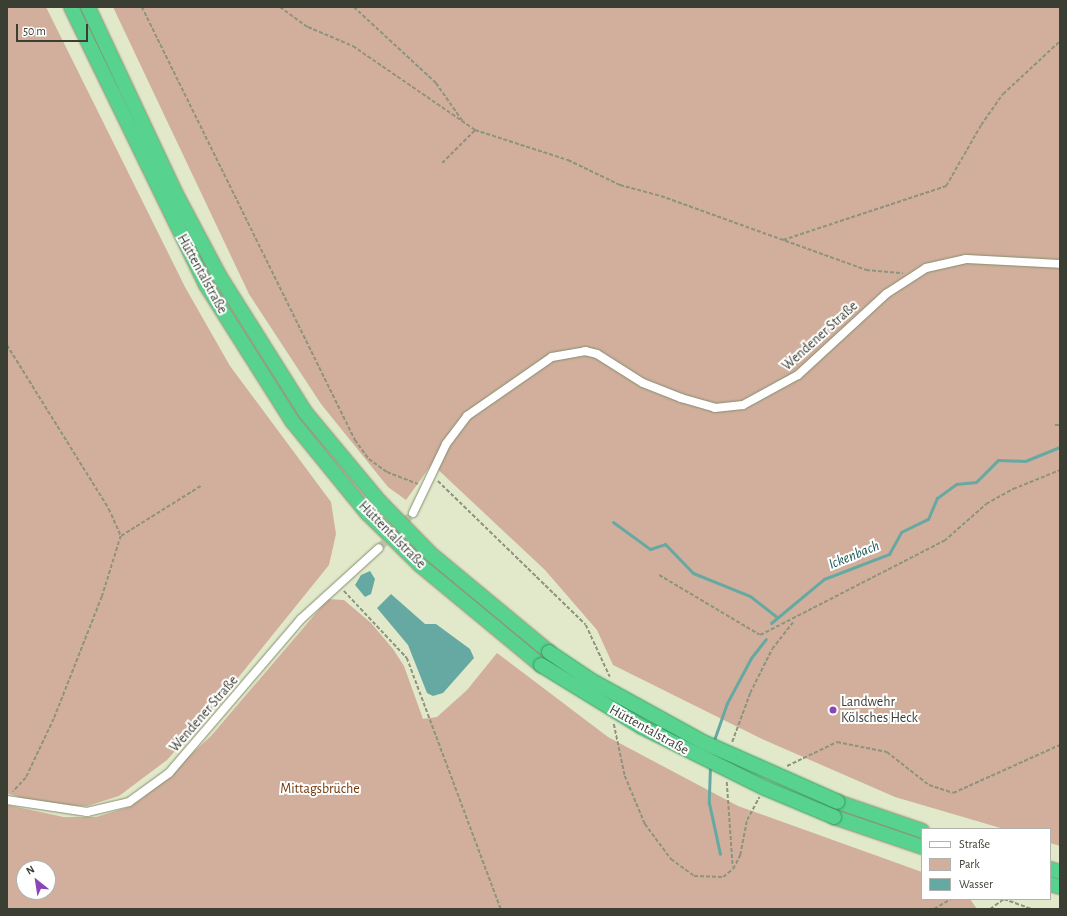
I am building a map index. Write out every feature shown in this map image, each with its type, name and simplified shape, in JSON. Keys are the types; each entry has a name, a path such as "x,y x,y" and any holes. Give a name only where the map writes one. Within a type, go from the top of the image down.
{"highway":[{"name":"Hüttentalstraße","path":"71,7 206,285 292,421 367,512 409,554 476,615 541,665 642,727 744,778 834,817 921,847"},
{"name":"Hüttentalstraße","path":"88,7 177,196 220,277 305,412 380,502 431,554 549,652 598,684 705,743 838,802 921,831"}],"street":[{"name":"Wendener Straße","path":"413,512 427,488 446,444 467,416 552,357 585,351 597,354 643,383 681,398 715,408 743,405 798,376 886,294 914,274 926,268 966,259 1060,264"},
{"name":"Wendener Straße","path":"9,797 87,812 129,802 169,773 301,619 337,584 379,548"}],"path":[{"path":"142,7 355,440 369,459 387,472 427,488"},
{"path":"280,7 308,27 353,46 475,130 568,160 620,185 662,196 866,270 914,274"},
{"path":"354,7 436,83 464,123"},
{"path":"782,240 946,186 981,125 1003,94 1060,41"},
{"path":"442,163 475,130"},
{"path":"7,345 110,509 121,536 102,597 54,719 26,778 9,797"},
{"path":"1055,426 1060,425"},
{"path":"659,575 760,635 795,620 944,541 986,504 1006,492 1060,470"},
{"path":"432,476 586,625 609,670 610,684"},
{"path":"121,536 202,485"},
{"path":"337,584 407,658 501,909"},
{"path":"732,749 750,693 772,649 795,620"},
{"path":"614,721 625,776 645,824 658,845 694,876 723,877 733,869 740,855 747,820 762,792"},
{"path":"783,770 794,760 836,742 887,752 929,785 953,793 1060,745"},
{"path":"728,779 733,869"},
{"path":"934,909 949,900"},
{"path":"990,909 1003,900"},
{"path":"1007,900 1031,909"}],"green space":[{"path":"7,7 46,7 185,287 230,366 331,502 336,534 329,565 221,699 167,760 119,796 87,806 41,805 7,793"},
{"path":"113,7 1060,7 1060,846 1051,843 1051,828 1001,828 895,797 762,739 613,665 597,630 545,570 432,464 406,500 388,487 321,404 249,294"},
{"name":"Mittagsbrüche","path":"328,599 344,600 371,623 393,649 404,666 423,719 437,717 467,690 497,653 608,737 738,806 921,872 921,900 971,900 977,909 7,909 7,805 64,817 96,817 129,807 144,797 211,736"}],"water":[{"path":"370,571 375,579 371,594 365,597 355,585 361,575"},
{"path":"391,594 425,624 436,624 470,649 474,658 443,693 433,696 427,693 408,645 377,608"}],"waterway":[{"name":"Ickenbach","path":"771,623 824,579 889,554 901,532 928,519 937,498 956,484 976,482 998,460 1025,461 1060,447"},
{"path":"613,522 650,549 665,544 693,573 750,596 776,616"},
{"name":"Ickenbach","path":"713,743 727,703 751,658 766,639"},
{"name":"Ickenbach","path":"710,766 709,803 720,854"}],"tunnel":[{"path":"379,548 413,513"}],"place":[{"name":"Landwehr Kölsches Heck","path":"833,710"}]}
